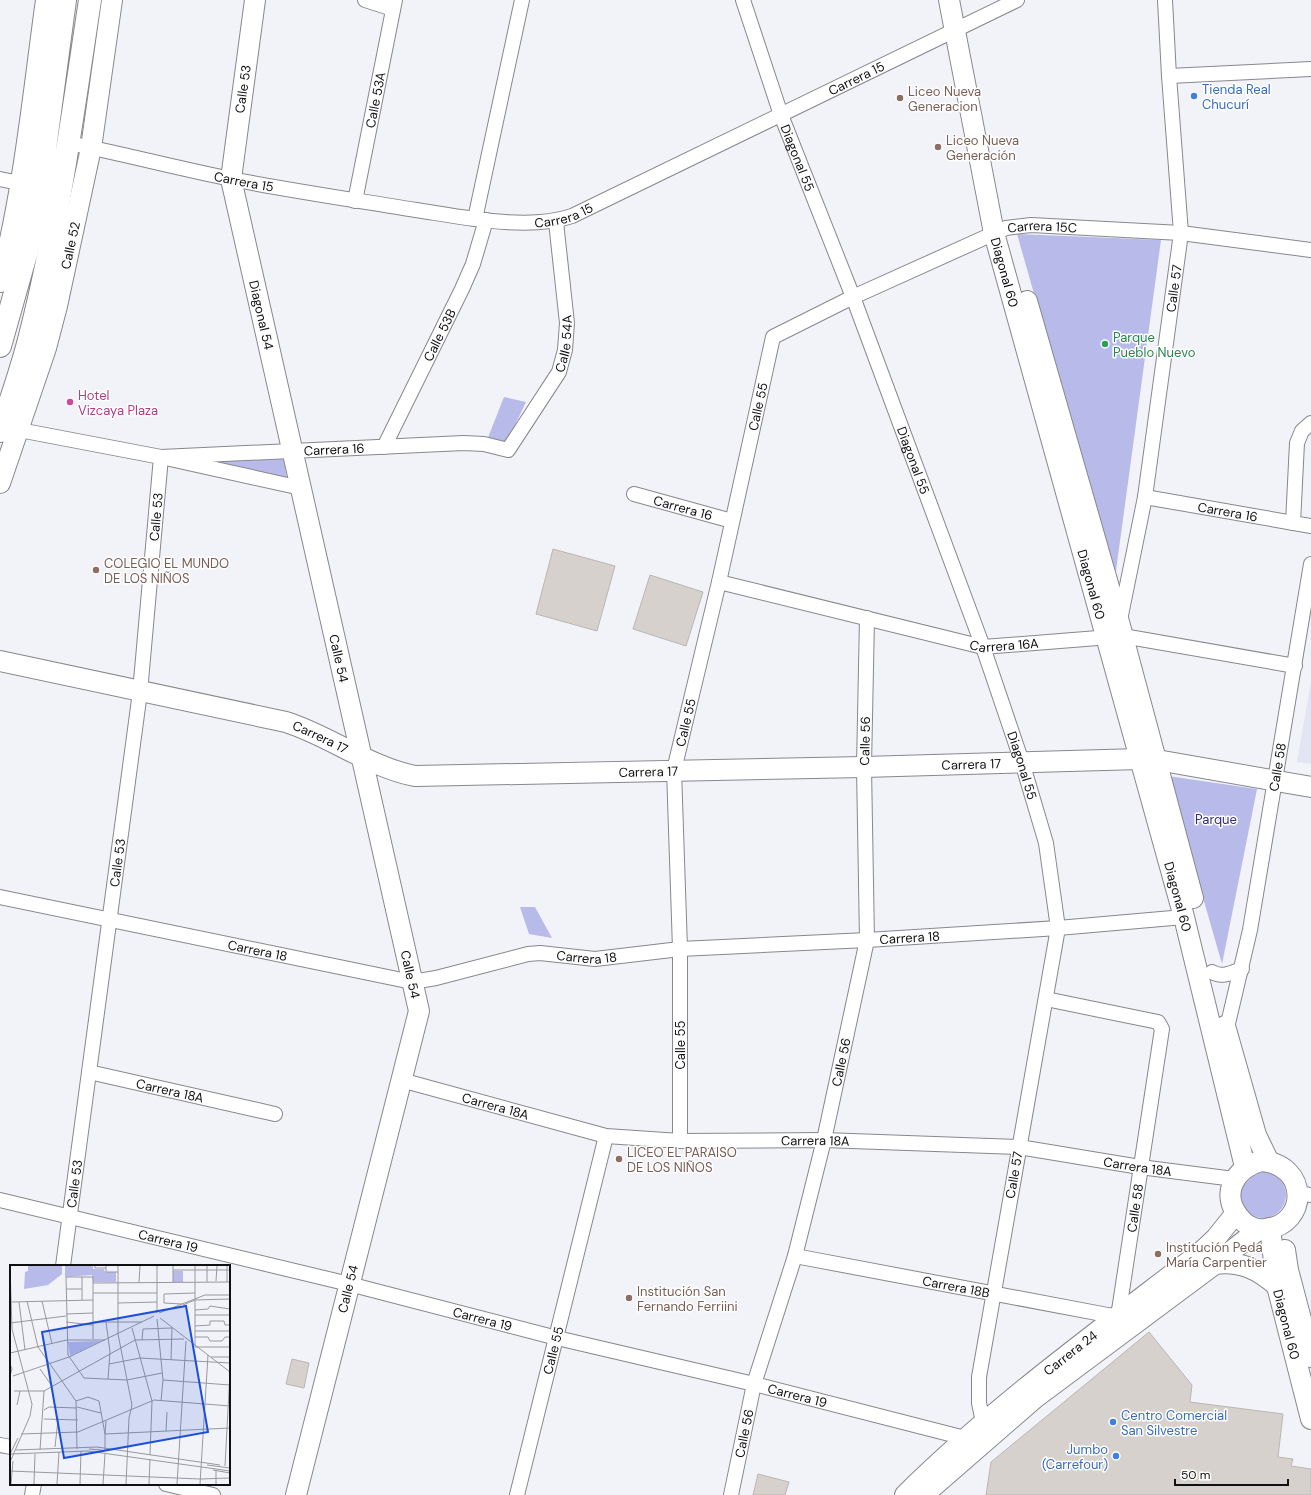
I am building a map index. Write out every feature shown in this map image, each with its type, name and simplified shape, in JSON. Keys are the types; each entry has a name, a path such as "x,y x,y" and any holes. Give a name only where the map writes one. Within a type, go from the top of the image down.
{"main road":[{"path":"0,346 26,254 30,185 65,0"},
{"name":"Calle 52","path":"7,429 40,295 69,143 90,0"}],"street":[{"path":"0,282 30,185 46,0"},
{"name":"Calle 52","path":"0,483 7,429 48,341 91,148 112,0"},
{"name":"Calle 53","path":"231,179 255,0"},
{"path":"365,0 394,4"},
{"name":"Calle 53B","path":"384,447 467,277 482,239 481,219 522,0"},
{"name":"Diagonal 60","path":"949,0 959,29 1000,230 1116,632 1148,760 1240,1173"},
{"name":"Diagonal 60","path":"959,29 961,0"},
{"name":"Carrera 15","path":"69,143 231,179 355,200 481,219 556,222 572,216 1017,0"},
{"name":"Calle 57","path":"1116,632 1145,497 1181,233 1169,76 1165,0"},
{"name":"Diagonal 55","path":"745,1 781,115 853,297 982,647 1022,762 1046,843 1058,928"},
{"name":"Calle 53A","path":"355,200 394,4"},
{"path":"1169,76 1311,69"},
{"path":"0,179 30,185"},
{"name":"Diagonal 54","path":"231,179 292,452"},
{"name":"Calle 54A","path":"508,450 556,377 565,350 567,323 556,222"},
{"name":"Carrera 15C","path":"773,337 853,297 1000,230 1031,225 1181,233 1311,250"},
{"name":"Calle 55","path":"680,1141 680,949 674,770 719,582 773,337"},
{"path":"1293,523 1297,443 1302,431 1311,423"},
{"name":"Carrera 16","path":"7,429 161,457 301,488"},
{"name":"Carrera 16","path":"161,457 464,443 484,444 508,450"},
{"name":"Calle 54","path":"292,452 419,1011 296,1495"},
{"name":"Calle 53","path":"63,1265 140,692 161,457"},
{"name":"Carrera 16","path":"634,494 732,522"},
{"name":"Carrera 16","path":"1145,497 1311,526"},
{"name":"Calle 58","path":"1226,1032 1250,930 1311,564"},
{"name":"Carrera 16A","path":"719,582 982,647 1116,632 1295,666"},
{"name":"Calle 56","path":"731,1495 754,1384 795,1256 824,1140 867,940 864,767 867,618"},
{"name":"Carrera 17","path":"0,661 286,722 311,730 396,772 415,776 1148,760 1311,787"},
{"name":"Diagonal 60","path":"1148,760 1212,972 1226,1032 1256,1135 1269,1162"},
{"name":"Carrera 18","path":"0,897 412,982 436,978 528,954 540,953 595,958 680,949 867,940 1058,928 1184,917"},
{"name":"Calle 57","path":"983,1422 979,1403 979,1377 1058,928"},
{"path":"1212,972 1222,975 1242,969"},
{"name":"Calle 58","path":"1046,999 1158,1022 1162,1029 1118,1317"},
{"name":"Carrera 18A","path":"89,1072 275,1114"},
{"name":"Carrera 18A","path":"401,1080 606,1136 680,1141 824,1140 1019,1147 1140,1167 1240,1173"},
{"name":"Calle 55","path":"517,1495 606,1136"},
{"path":"1261,1161 1269,1162 1286,1170 1304,1194 1289,1218 1277,1226 1264,1229 1247,1224 1236,1213 1231,1201 1231,1190 1240,1173 1261,1161"},
{"name":"Carrera 19","path":"0,1200 349,1284 557,1338 754,1384 965,1438"},
{"name":"Carrera 24","path":"905,1495 983,1422 1200,1253 1216,1238 1236,1213"},
{"name":"Diagonal 60","path":"1289,1218 1283,1243 1284,1250 1311,1357"},
{"name":"Diagonal 60","path":"1264,1229 1311,1419"},
{"name":"Carrera 24","path":"924,1495 1035,1398 1264,1229"},
{"name":"Carrera 18B","path":"795,1256 993,1292 1118,1317"},
{"path":"1215,1264 1227,1262 1254,1269 1277,1286"},
{"path":"0,1444 10,1447"},
{"path":"32,1495 34,1485"},
{"path":"170,1485 213,1495"}],"shaded area":[{"path":"1311,681 1311,764 1297,762"}],"green space":[{"name":"Parque Pueblo Nuevo","path":"1017,234 1161,240 1115,578"},
{"path":"504,397 526,402 505,446 487,440"},
{"path":"284,459 287,480 205,462"},
{"name":"Parque","path":"1168,776 1257,789 1222,964"},
{"path":"520,907 535,907 552,938 529,934"},
{"path":"1268,1172 1272,1173 1282,1182 1285,1186 1285,1204 1276,1214 1268,1218 1258,1218 1250,1214 1241,1204 1240,1190 1244,1182 1254,1173"}],"building":[{"path":"553,549 615,566 597,631 536,614"},
{"path":"650,575 703,592 686,646 633,629"},
{"name":"Centro Comercial San Silvestre","path":"1149,1332 1192,1385 1190,1402 1283,1414 1278,1457 1293,1459 1291,1466 1311,1469 1311,1495 986,1495 991,1462"},
{"path":"292,1359 309,1363 304,1388 286,1384"},
{"path":"758,1474 789,1482 785,1495 753,1495"}],"place":[{"name":"Tienda Real Chucurí","path":"1194,96"},
{"name":"Liceo Nueva Generacion","path":"900,98"},
{"name":"Liceo Nueva Generación","path":"938,147"},
{"name":"Parque Pueblo Nuevo","path":"1105,344"},
{"name":"Hotel Vizcaya Plaza","path":"70,402"},
{"name":"COLEGIO EL MUNDO DE LOS NIÑOS","path":"96,570"},
{"name":"LICEO EL PARAISO DE LOS NIÑOS","path":"619,1159"},
{"name":"Institución Peda María Carpentier","path":"1158,1254"},
{"name":"Institución San Fernando Ferriini","path":"629,1298"},
{"name":"Centro Comercial San Silvestre","path":"1113,1422"},
{"name":"Jumbo (Carrefour)","path":"1116,1456"}]}
